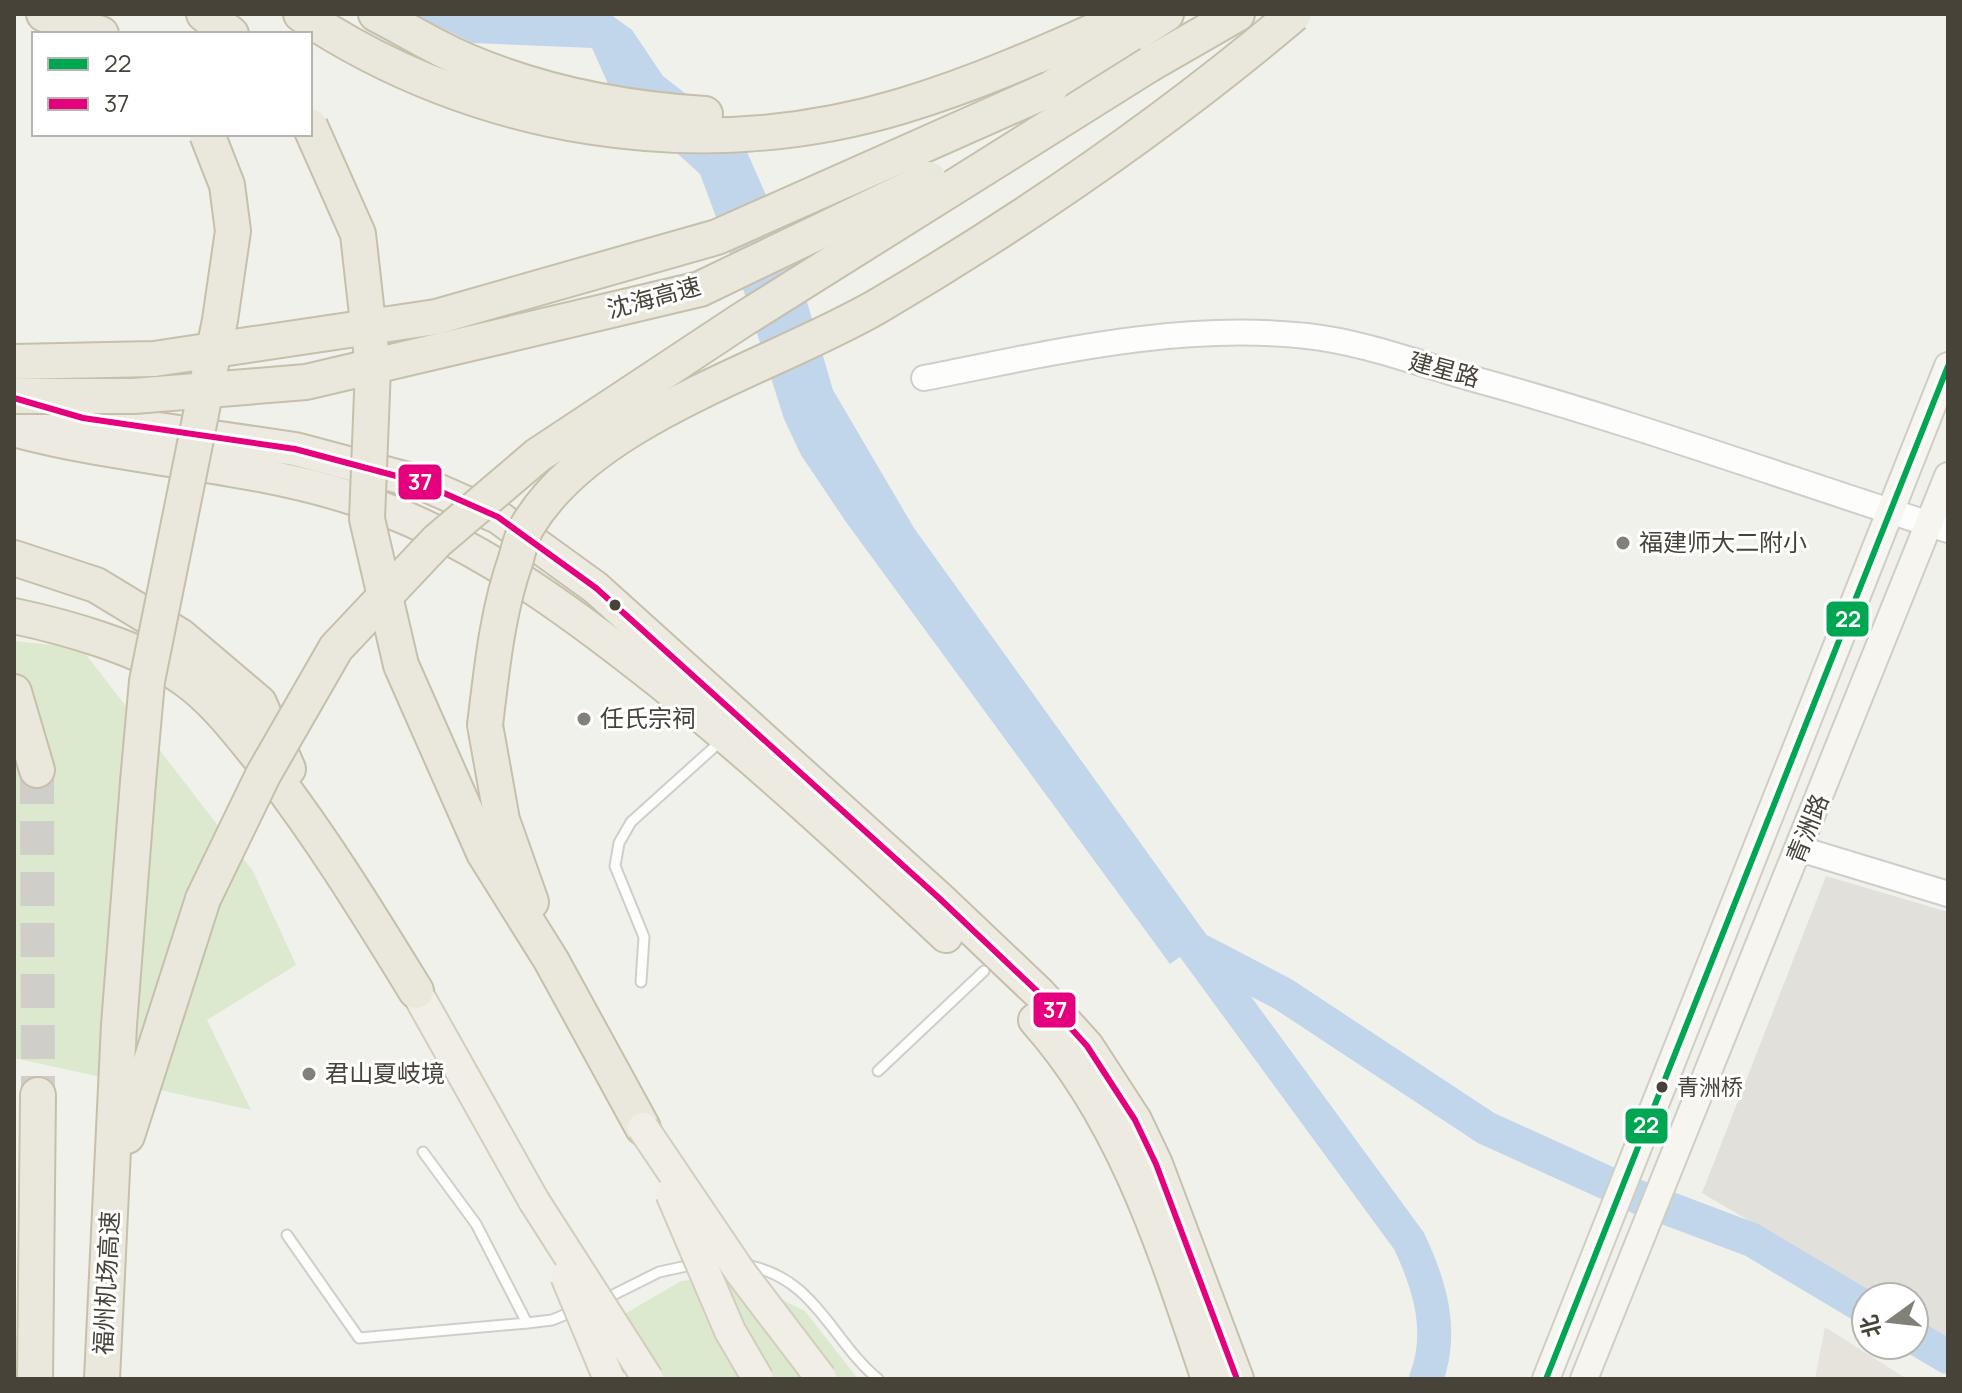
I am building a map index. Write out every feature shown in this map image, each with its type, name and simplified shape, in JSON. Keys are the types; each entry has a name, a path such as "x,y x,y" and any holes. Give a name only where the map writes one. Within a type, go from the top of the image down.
{"highway":[{"path":"44,14 95,32"},
{"path":"204,14 228,32"},
{"path":"301,14 352,44 451,91 504,109 627,133 701,136 767,132 901,107 1005,71 1132,14"},
{"path":"376,14 467,61 514,80 652,109 740,116 901,107"},
{"name":"沈海高速","path":"14,362 154,359 436,317 717,237 1050,89 1166,14"},
{"name":"沈海高速","path":"14,397 134,396 306,382 700,289 897,196 1091,91 1150,64 1237,14"},
{"path":"551,960 502,820 485,725 501,603 526,526 566,477 631,428 876,307 1117,152 1223,74 1294,14"},
{"path":"111,1186 203,899 263,775 336,648 437,541 538,455 742,320 1150,64"},
{"path":"312,130 358,234 373,368 367,519 401,665 484,853 551,960 643,1128"},
{"path":"111,1186 119,1025 147,681 220,320 233,231 227,185 208,136"},
{"path":"14,397 83,418 295,449 419,482 498,517 596,588 756,729 950,909 1039,993 1087,1046 1135,1120 1156,1164 1237,1379"},
{"path":"14,430 66,444 264,476 353,498 495,562 604,637 727,736 984,971 1058,1046 1104,1116 1155,1224 1208,1379"},
{"path":"14,558 96,585 180,636 259,703 315,828"},
{"path":"14,616 69,628 183,678 222,710 315,828 416,991"},
{"path":"17,700 37,770"},
{"path":"35,1379 38,1095"},
{"name":"福州机场高速","path":"102,1379 111,1186"}],"main road":[{"name":"青洲路","path":"1546,1379 1948,366"},
{"name":"青洲路","path":"1584,1379 1821,798 1940,527 1948,476"},
{"path":"1785,782 1821,798"},
{"path":"416,991 534,1201 648,1379"},
{"path":"643,1128 730,1331 758,1379"},
{"path":"643,1128 741,1273 822,1379"},
{"path":"534,1201 609,1379"}],"street":[{"name":"建星路","path":"924,378 1154,336 1207,333 1306,336 1508,388 1698,445 1940,527"},
{"path":"1800,849 1948,894"}],"lane":[{"path":"641,982 644,937 615,866 619,843 631,822 727,736"},
{"path":"878,1071 984,971"},
{"path":"423,1152 476,1224 527,1323"},
{"path":"287,1235 359,1338 552,1320 631,1289 659,1272 711,1262"},
{"path":"724,1261 767,1269 804,1291 878,1379"}],"shaded area":[{"path":"1826,876 1948,912 1948,1338 1930,1327 1930,1281 1851,1281 1702,1193"},
{"path":"1825,1327 1850,1343 1850,1361 1879,1361 1907,1379 1815,1379"}],"green space":[{"path":"14,641 81,648 253,871 296,965 207,1020 251,1110 14,1058"},
{"path":"731,1275 805,1311 858,1379 628,1379 604,1326 681,1281"}],"water":[{"path":"413,14 610,14 632,30 663,76 740,136 795,261 833,390 914,528 1208,937 1170,964 846,522 801,455 784,419 744,292 700,174 613,95 592,48 473,43"}],"waterway":[{"path":"1168,912 1409,1241 1432,1309 1434,1344 1426,1379"},
{"path":"1203,952 1283,994 1486,1128 1638,1197 1752,1240 1850,1298"},
{"path":"1930,1346 1948,1357"}],"tunnel":[{"path":"37,770 38,1095"}],"transit line":[{"name":"22","path":"1546,1379 1948,366"},
{"name":"37","path":"14,398 83,418 295,449 419,482 498,517 596,588 939,898 1039,993 1087,1046 1135,1120 1156,1164 1237,1379"}],"place":[{"name":"福建师大二附小","path":"1623,543"},
{"name":"任氏宗祠","path":"584,719"},
{"name":"君山夏岐境","path":"309,1074"},
{"name":"青洲桥","path":"1662,1087"}]}
